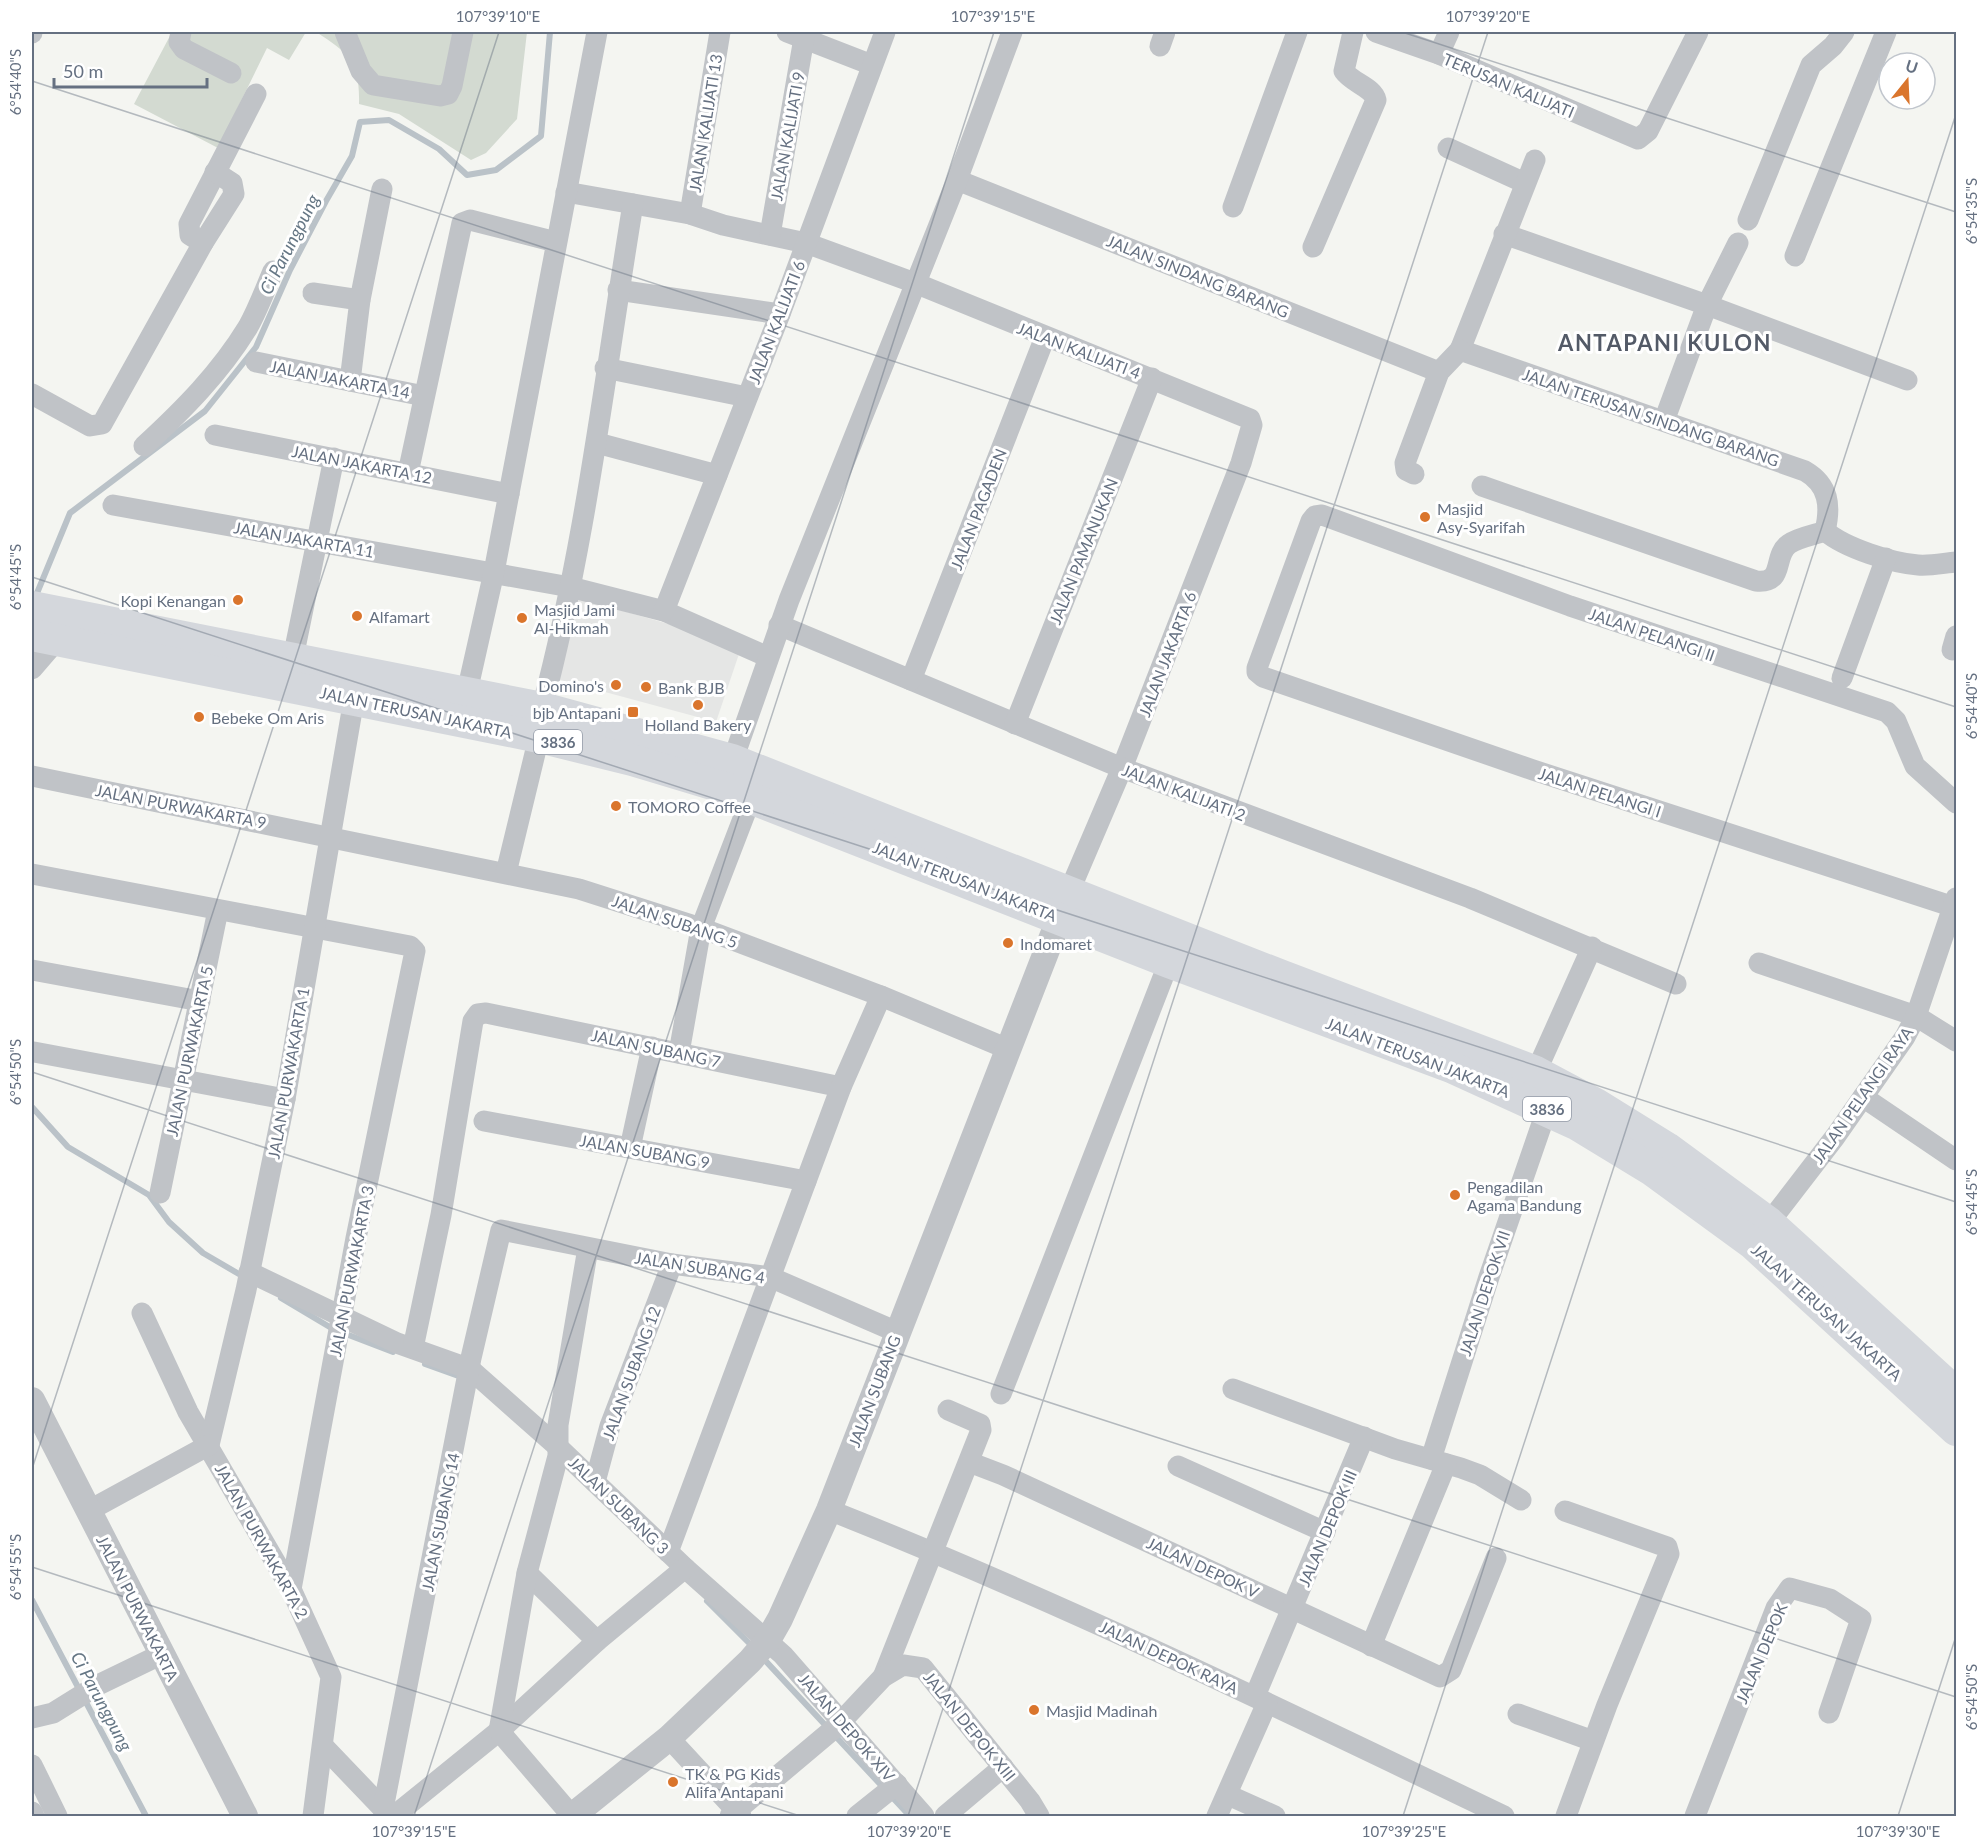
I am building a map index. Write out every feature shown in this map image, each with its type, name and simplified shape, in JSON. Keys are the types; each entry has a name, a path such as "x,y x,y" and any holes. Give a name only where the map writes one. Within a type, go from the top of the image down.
{"main road":[{"name":"JALAN TERUSAN JAKARTA","path":"41,626 293,658 467,692 632,760 736,782 1065,905 1536,1072 1596,1104 1667,1148 1760,1233 1956,1430"},
{"name":"JALAN TERUSAN JAKARTA","path":"41,626 354,699 541,723"},
{"name":"JALAN TERUSAN JAKARTA","path":"736,782 1065,905 1169,962 1451,1067 1543,1118 1652,1170 1760,1233 1956,1393"}],"street":[{"path":"181,32 179,42 184,49 231,73"},
{"path":"345,32 361,70 373,85 440,96 447,94 452,86 463,32"},
{"path":"467,692 494,572 597,32"},
{"name":"JALAN KALIJATI 13","path":"690,214 720,32"},
{"name":"JALAN KALIJATI 6","path":"664,611 780,314 885,32"},
{"path":"679,1053 701,928 768,657 957,180 1012,32"},
{"path":"1233,207 1297,32"},
{"path":"1313,247 1376,100 1373,93 1350,78 1344,71 1353,32"},
{"name":"TERUSAN KALIJATI","path":"1376,32 1439,54 1633,138 1642,138 1648,131 1698,32"},
{"path":"1439,54 1449,32"},
{"path":"1748,220 1811,65 1833,46 1844,32"},
{"path":"1795,256 1886,32"},
{"path":"796,34 872,65"},
{"name":"JALAN KALIJATI 9","path":"770,235 796,34"},
{"path":"32,394 90,426 102,424 235,190 230,180 215,172 256,94"},
{"path":"1448,148 1525,183"},
{"path":"1414,474 1406,470 1405,463 1438,372 1460,350 1535,160"},
{"name":"JALAN SINDANG BARANG","path":"957,180 1438,372"},
{"path":"350,381 360,300 382,189"},
{"name":"JALAN KALIJATI 4","path":"566,192 690,214 723,225 806,243 915,283 1244,415"},
{"path":"506,873 570,587 597,443 605,368 633,204"},
{"path":"408,472 462,223 470,220 556,242"},
{"path":"1504,234 1707,305 1907,380"},
{"path":"1664,421 1707,305 1738,243"},
{"path":"144,446 192,401 234,349 254,315 273,271"},
{"path":"618,290 780,314"},
{"path":"313,293 360,300"},
{"name":"JALAN PAGADEN","path":"911,680 1045,337"},
{"name":"JALAN TERUSAN SINDANG BARANG","path":"1460,350 1813,476 1821,482 1827,496 1829,514 1825,531"},
{"name":"JALAN JAKARTA 14","path":"256,362 424,396"},
{"path":"605,368 747,397"},
{"name":"JALAN PAMANUKAN","path":"1015,724 1152,378"},
{"name":"JALAN JAKARTA 6","path":"1065,905 1122,768 1241,463 1251,425 1250,419 1244,415"},
{"name":"JALAN JAKARTA 12","path":"215,435 509,494"},
{"path":"597,443 717,475"},
{"path":"293,658 334,458"},
{"path":"1482,486 1756,581 1766,582 1772,579 1784,549 1790,544 1825,531 1834,539 1886,558 1917,565 1956,562"},
{"name":"JALAN JAKARTA 11","path":"113,505 570,587 664,611 768,657"},
{"name":"JALAN PELANGI II","path":"1258,664 1311,521 1315,516 1322,515 1570,606 1887,712 1896,721 1915,766 1956,803"},
{"path":"1842,678 1886,558"},
{"name":"JALAN KALIJATI 2","path":"779,625 1122,768 1470,898 1593,947 1676,984"},
{"path":"32,669 41,626"},
{"name":"JALAN PELANGI I","path":"1258,664 1257,672 1263,677 1522,766 1955,903"},
{"name":"JALAN PURWAKARTA 1","path":"209,1445 248,1279 285,1099 354,699"},
{"name":"JALAN PURWAKARTA 9","path":"32,776 330,837"},
{"name":"JALAN SUBANG 5","path":"330,837 579,889 701,928 881,996 1008,1049"},
{"path":"32,874 314,926"},
{"name":"JALAN PELANGI RAYA","path":"1760,1233 1835,1137 1916,1016 1955,903"},
{"name":"JALAN SUBANG","path":"572,1816 669,1738 760,1650 780,1619 829,1510 1065,905"},
{"name":"JALAN PURWAKARTA 5","path":"160,1193 181,1081 218,910"},
{"name":"JALAN PURWAKARTA 3","path":"291,1589 356,1238 414,954 410,946 314,926"},
{"path":"1536,1072 1593,947"},
{"path":"1001,1394 1169,962"},
{"path":"1759,963 1916,1016 1956,1041"},
{"path":"32,970 200,1001"},
{"path":"668,1552 841,1087 881,996"},
{"name":"JALAN SUBANG 7","path":"413,1348 441,1215 473,1021 478,1014 486,1013 841,1087"},
{"path":"630,1148 651,1047"},
{"path":"34,1052 285,1099"},
{"path":"1863,1097 1956,1160"},
{"name":"JALAN DEPOK VII","path":"1371,1646 1438,1462 1543,1118"},
{"name":"JALAN SUBANG 9","path":"483,1121 806,1181"},
{"name":"JALAN SUBANG 4","path":"498,1235 505,1229 672,1264 770,1277 897,1332"},
{"name":"JALAN SUBANG 14","path":"389,1814 469,1378 498,1235"},
{"path":"499,1731 527,1573 557,1457 558,1425 588,1248"},
{"name":"JALAN SUBANG 12","path":"594,1482 610,1426 672,1264"},
{"path":"248,1279 340,1327 413,1348 469,1378"},
{"name":"JALAN PURWAKARTA 2","path":"142,1313 188,1412 291,1589 332,1680 314,1816"},
{"name":"JALAN SUBANG 3","path":"469,1378 557,1457 594,1482 668,1552 681,1571 760,1650"},
{"path":"1233,1389 1364,1437 1480,1475 1521,1500"},
{"name":"JALAN PURWAKARTA","path":"32,1400 245,1816"},
{"path":"883,1677 969,1462 981,1426 948,1410"},
{"name":"JALAN DEPOK III","path":"1217,1816 1228,1795 1293,1609 1364,1437"},
{"path":"88,1511 209,1445"},
{"name":"JALAN DEPOK V","path":"969,1462 1004,1475 1440,1677 1451,1670 1496,1558"},
{"path":"1178,1466 1325,1532"},
{"name":"JALAN DEPOK RAYA","path":"829,1510 934,1551 1261,1699 1504,1816"},
{"path":"1565,1511 1666,1547 1668,1551 1566,1816"},
{"path":"324,1748 389,1814 499,1731 597,1641 681,1571"},
{"path":"527,1573 597,1641"},
{"name":"JALAN DEPOK","path":"1695,1816 1776,1608 1790,1588 1830,1599 1861,1619 1829,1713"},
{"name":"JALAN DEPOK XIV","path":"760,1650 835,1727 887,1791 924,1816"},
{"path":"32,1729 98,1685 162,1654"},
{"name":"JALAN DEPOK XIII","path":"736,1815 835,1727 883,1677 903,1665 923,1668 1003,1767 1039,1816"},
{"path":"32,1718 53,1713"},
{"path":"1518,1714 1593,1741"},
{"path":"499,1731 572,1816"},
{"path":"669,1738 736,1815"},
{"path":"32,1765 57,1816"},
{"path":"945,1816 1003,1767"},
{"path":"857,1816 887,1791"},
{"path":"1228,1795 1275,1816"},
{"path":"32,1812 34,1816"}],"shaded area":[{"path":"172,32 306,32 289,60 267,48 218,148 134,104"},
{"path":"316,32 527,32 517,119 486,153 471,160 399,114 359,104 357,78 351,60"},
{"path":"574,597 742,645 716,722 557,679"}],"waterway":[{"name":"Ci Parungpung","path":"35,598 70,513 205,411 256,347 290,270 352,156 360,122 389,120 439,149 467,175 496,170 541,136 550,32"},
{"path":"32,1107 68,1147 149,1195 169,1222 203,1253 244,1277"},
{"path":"281,1298 333,1329 393,1352"},
{"path":"425,1364 464,1378"},
{"name":"Ci Parungpung","path":"32,1600 146,1816"},
{"path":"707,1601 753,1647"},
{"path":"762,1657 906,1812"}],"place":[{"name":"Masjid Asy-Syarifah","path":"1425,517"},
{"name":"Kopi Kenangan","path":"238,600"},
{"name":"Alfamart","path":"357,616"},
{"name":"Masjid Jami Al-Hikmah","path":"522,618"},
{"name":"Domino's","path":"616,685"},
{"name":"Bank BJB","path":"646,687"},
{"name":"Holland Bakery","path":"698,705"},
{"name":"bjb Antapani","path":"633,712"},
{"name":"Bebeke Om Aris","path":"199,717"},
{"name":"TOMORO Coffee","path":"616,806"},
{"name":"Indomaret","path":"1008,943"},
{"name":"Pengadilan Agama Bandung","path":"1455,1195"},
{"name":"Masjid Madinah","path":"1034,1710"},
{"name":"TK & PG Kids Alifa Antapani","path":"673,1782"}],"district":[{"name":"ANTAPANI KULON","path":"1665,342"}]}
